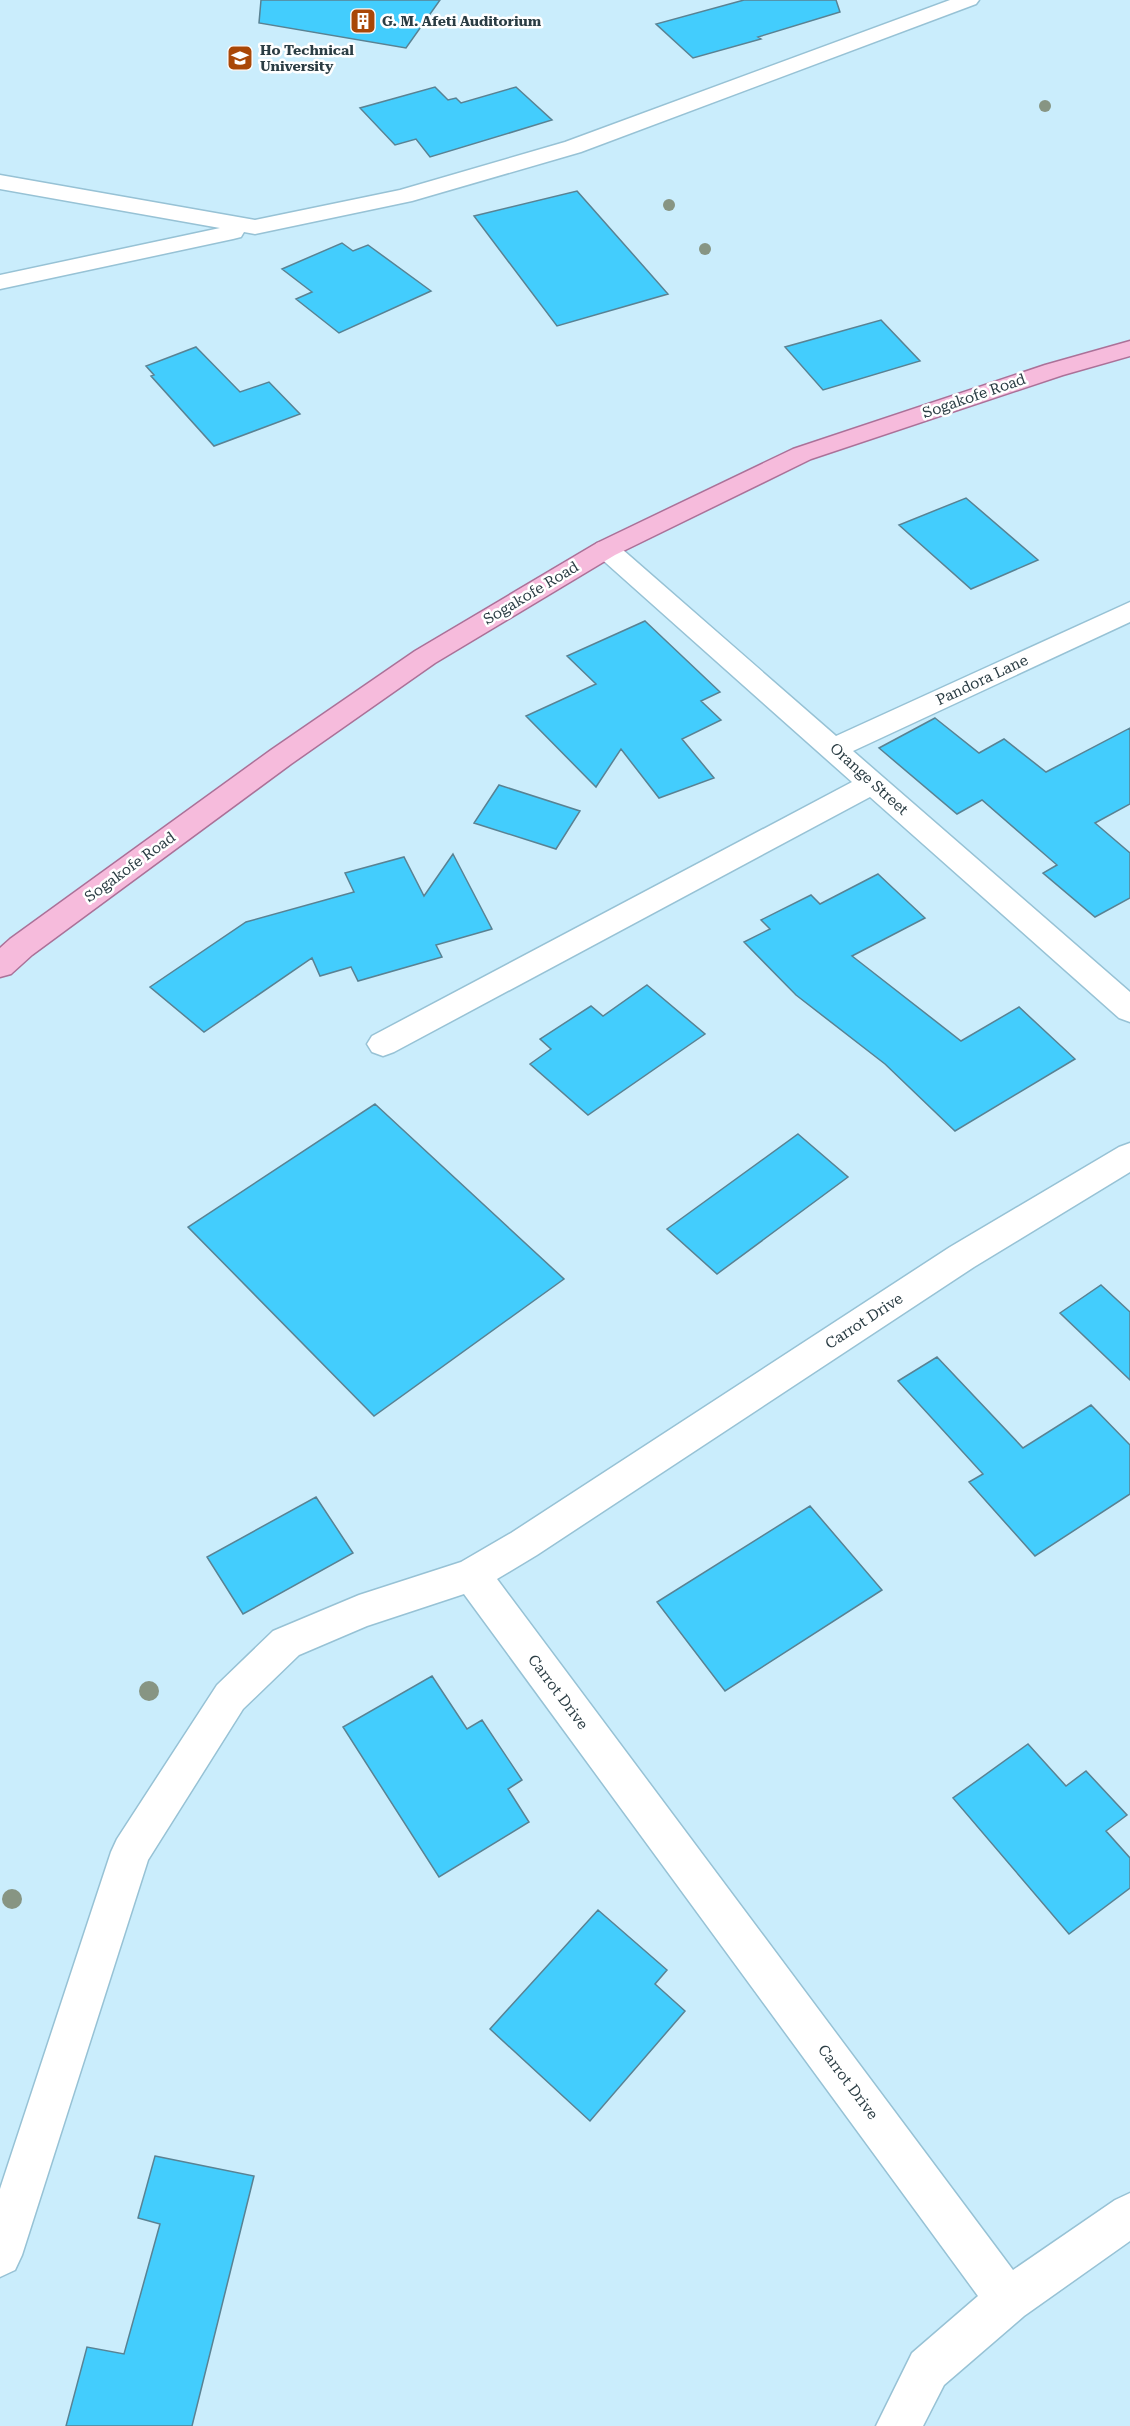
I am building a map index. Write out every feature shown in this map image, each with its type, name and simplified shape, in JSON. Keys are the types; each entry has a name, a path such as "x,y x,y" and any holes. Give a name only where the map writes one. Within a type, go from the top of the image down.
{"main road":[{"name":"Sogakofe Road","path":"0,966 31,939 425,657 606,549 802,454 1054,369 1130,348"}],"street":[{"path":"0,282 404,196 573,147 969,0"},
{"path":"0,182 255,227 282,221"},
{"name":"Orange Street","path":"606,549 835,748 1130,1010"},
{"name":"Pandora Lane","path":"835,748 1130,611"},
{"path":"383,1044 873,783"},
{"name":"Carrot Drive","path":"1008,2300 472,1575 524,1544 962,1257 1130,1156"},
{"path":"0,2256 131,1852 230,1697 286,1643 359,1612 472,1575"},
{"path":"899,2426 928,2369 1008,2300 1130,2215"}],"building":[{"name":"G. M. Afeti Auditorium","path":"261,0 440,0 406,48 259,23"},
{"path":"744,0 836,0 840,12 758,37 761,39 693,58 656,24"},
{"path":"435,87 448,100 456,98 461,103 516,87 552,120 430,157 416,139 395,145 360,108"},
{"path":"577,191 668,294 557,326 474,216"},
{"path":"342,243 353,251 368,245 431,291 339,333 296,299 312,292 282,269"},
{"path":"881,320 920,361 823,390 785,347"},
{"path":"196,347 240,392 269,382 300,414 214,446 151,376 154,375 146,366"},
{"path":"966,498 1038,560 971,589 899,525"},
{"path":"645,621 720,692 701,701 721,720 682,739 714,778 659,798 621,749 596,787 526,716 596,684 567,656"},
{"path":"935,718 979,753 1004,739 1046,772 1130,728 1130,804 1095,823 1130,853 1130,898 1095,917 1043,873 1057,865 982,800 957,814 879,748"},
{"path":"499,785 580,811 556,849 474,823"},
{"path":"453,854 492,929 436,945 442,957 358,981 351,967 320,976 312,958 204,1032 150,987 246,922 354,892 345,873 404,857 424,896"},
{"path":"878,874 925,918 852,956 961,1041 1019,1007 1075,1059 955,1131 885,1064 796,995 744,942 770,929 761,920 811,895 820,904"},
{"path":"647,985 705,1034 588,1115 530,1064 551,1049 540,1039 591,1006 603,1016"},
{"path":"375,1104 564,1279 374,1416 188,1227"},
{"path":"798,1134 848,1177 717,1274 667,1229"},
{"path":"1101,1285 1130,1312 1130,1380 1060,1313"},
{"path":"937,1357 1023,1448 1091,1405 1130,1445 1130,1494 1035,1556 969,1482 983,1474 898,1381"},
{"path":"316,1497 353,1553 243,1614 207,1557"},
{"path":"810,1506 882,1590 725,1691 657,1602"},
{"path":"432,1676 467,1729 482,1720 522,1780 508,1789 529,1822 439,1877 343,1727"},
{"path":"1028,1744 1066,1786 1086,1771 1127,1815 1106,1831 1130,1858 1130,1888 1069,1934 953,1798"},
{"path":"598,1910 667,1970 655,1984 685,2011 590,2121 490,2029"},
{"path":"155,2156 254,2176 192,2426 66,2426 87,2347 124,2354 160,2224 138,2218"}],"place":[{"name":"G. M. Afeti Auditorium","path":"363,21"},
{"name":"Ho Technical University","path":"240,58"}]}
